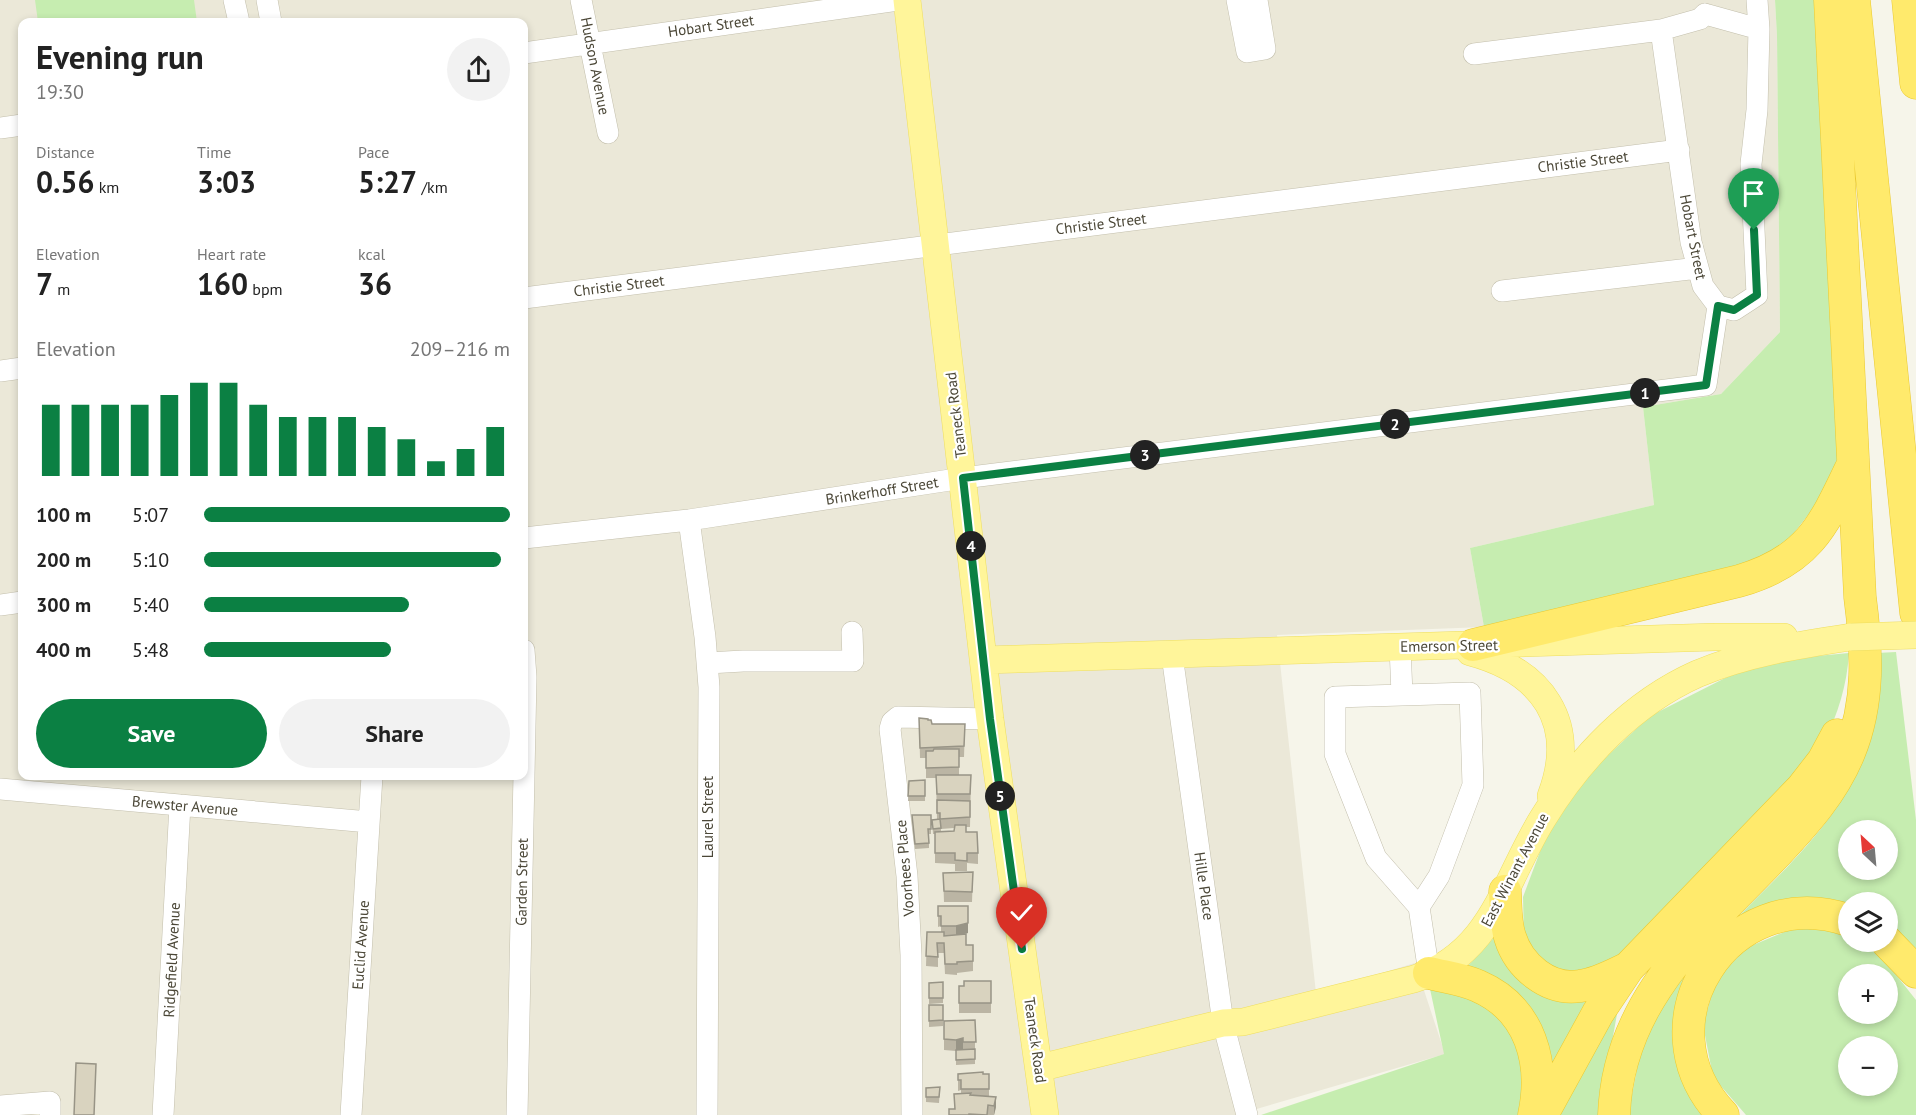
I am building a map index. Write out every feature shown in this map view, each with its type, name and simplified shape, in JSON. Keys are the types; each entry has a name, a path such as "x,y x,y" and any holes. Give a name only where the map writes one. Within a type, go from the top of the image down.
{"highway":[{"path":"1615,1106 1622,1064 1631,1034 1664,974 1808,819 1841,771 1859,724 1866,679 1866,645 1860,597 1830,0"},
{"path":"1854,0 1916,613"},
{"path":"1908,0 1916,83"},
{"path":"1473,645 1765,573 1788,560 1816,533 1830,512 1854,462"},
{"path":"1542,1115 1605,1001 1628,968 1789,802 1823,761 1840,729 1851,695 1860,597"},
{"path":"1505,891 1510,936 1520,958 1535,974 1559,985 1581,986 1628,968"},
{"path":"1723,1115 1707,1095 1699,1079 1693,1066 1688,1041 1691,1004 1706,970 1733,939 1768,919 1795,913 1823,913 1838,917"},
{"path":"1897,952 1916,972"},
{"path":"1429,973 1480,987 1502,1001 1519,1020 1532,1043 1538,1069 1538,1090 1533,1115"}],"main road":[{"name":"Teaneck Road","path":"907,0 990,719 1045,1115"},
{"name":"Emerson Street","path":"983,660 1715,637 1916,635"},
{"name":"East Winant Avenue","path":"1039,1068 1223,1023 1243,1022 1414,979 1451,962 1474,941 1489,921 1537,827 1556,798 1581,764 1626,720 1681,682 1727,663 1789,647 1851,637"},
{"path":"1443,646 1478,654 1510,666 1534,683 1551,708 1560,742 1560,763 1556,785 1537,827"}],"street":[{"path":"234,0 238,18"},
{"path":"267,0 270,18"},
{"name":"Hudson Avenue","path":"581,0 608,133"},
{"name":"Hobart Street","path":"528,52 898,0"},
{"path":"1237,0 1256,50 1257,0"},
{"path":"1718,306 1734,310 1757,295 1751,164 1757,110 1759,29 1757,0"},
{"path":"1474,54 1661,30 1700,19 1704,7 1759,29"},
{"name":"Hobart Street","path":"1661,30 1691,242 1703,286 1718,306"},
{"path":"0,128 18,126"},
{"name":"Christie Street","path":"528,297 1678,150"},
{"path":"1502,291 1698,268"},
{"name":"Brinkerhoff Street","path":"528,538 689,520 963,478 1706,385 1718,306"},
{"path":"0,371 18,369"},
{"name":"Laurel Street","path":"689,520 708,663 710,723 707,1115"},
{"path":"0,605 18,603"},
{"path":"708,663 853,661 852,632"},
{"path":"1400,647 1402,694"},
{"name":"Hille Place","path":"1172,655 1223,1023 1247,1115"},
{"path":"1419,908 1439,876 1473,785 1470,693 1335,697 1335,754 1376,858 1419,908 1429,973"},
{"name":"Voorhees Place","path":"912,1115 911,955 907,876 890,729 892,722 898,717 990,719"},
{"name":"Euclid Avenue","path":"351,1115 372,780"},
{"name":"Garden Street","path":"517,1115 524,780"},
{"name":"Brewster Avenue","path":"0,789 369,822"},
{"name":"Ridgefield Avenue","path":"163,1115 180,805"},
{"path":"0,1106 50,1102 50,1115"}],"shaded area":[{"path":"0,0 1775,0 1780,332 1721,394 1643,407 1654,505 1470,548 1484,627 1277,635 1316,993 1415,963 1445,1054 1236,1115 0,1115"}],"green space":[{"path":"35,0 194,0 196,18 37,18"},
{"path":"1775,0 1819,0 1840,474 1773,560 1484,627 1470,548 1654,505 1643,407 1721,394 1780,332"},
{"path":"1896,652 1916,820 1916,956 1898,938 1898,892 1838,892 1838,903 1800,899 1738,922 1735,920 1807,846 1844,796 1877,653"},
{"path":"1849,653 1841,699 1824,742 1625,956 1581,976 1547,966 1524,942 1523,897 1544,841 1587,775 1650,716 1739,671 1806,657"},
{"path":"1794,928 1838,929 1838,952 1874,952 1882,957 1888,964 1838,964 1838,1024 1898,1024 1898,977 1916,1000 1916,1115 1746,1115 1713,1077 1703,1025 1716,980 1746,948"},
{"path":"1498,933 1544,996 1590,1002 1550,1090 1465,969"},
{"path":"1688,964 1675,1022 1712,1115 1628,1115 1645,1028"},
{"path":"1430,989 1464,989 1505,1019 1525,1055 1520,1115 1261,1115 1444,1054"},
{"path":"1612,1012 1617,1014 1605,1081 1602,1115 1551,1115"}],"building":[{"path":"919,718 931,720 932,724 965,724 964,746 920,748"},
{"path":"959,749 959,767 926,768 926,751"},
{"path":"936,775 971,775 970,794 937,794"},
{"path":"925,780 925,796 908,796 909,781"},
{"path":"937,800 970,801 970,817 940,819 940,813 937,813"},
{"path":"912,815 931,815 931,829 928,829 929,843 915,844"},
{"path":"940,819 941,828 933,829 932,820"},
{"path":"955,825 966,825 966,832 977,832 978,853 967,853 967,861 955,860 955,853 935,853 935,832 954,831"},
{"path":"973,872 972,892 944,891 943,873"},
{"path":"938,906 968,906 968,923 941,926"},
{"path":"927,932 944,932 944,936 966,934 966,945 973,945 973,961 945,964 944,943 937,943 938,957 926,956"},
{"path":"964,981 991,981 991,1003 959,1003 959,986 964,986"},
{"path":"943,982 943,998 929,998 929,983"},
{"path":"929,1005 943,1005 943,1020 929,1021"},
{"path":"975,1020 976,1042 963,1042 963,1038 944,1039 944,1021"},
{"path":"975,1049 975,1059 956,1060 956,1050"},
{"path":"76,1063 96,1064 94,1115 74,1115"},
{"path":"983,1072 983,1074 989,1074 989,1089 961,1089 958,1074"},
{"path":"940,1087 939,1097 926,1097 926,1088"},
{"path":"971,1093 970,1095 996,1097 994,1106 988,1105 987,1115 949,1115 949,1109 955,1109 954,1094"}],"route":[{"path":"1022,949 990,719 963,478 1706,385 1718,306 1734,310 1757,295 1754,230"}]}
